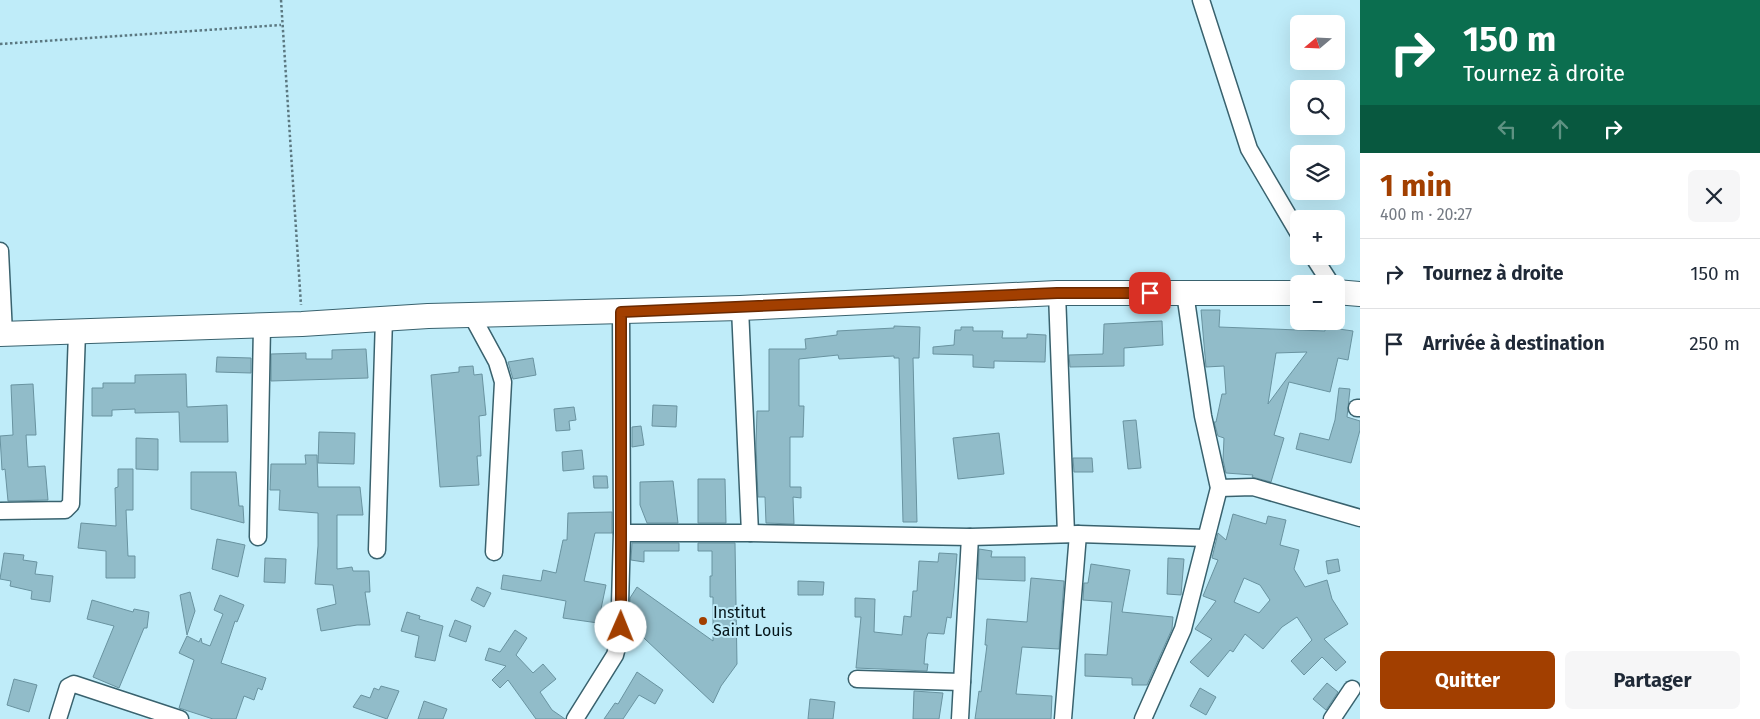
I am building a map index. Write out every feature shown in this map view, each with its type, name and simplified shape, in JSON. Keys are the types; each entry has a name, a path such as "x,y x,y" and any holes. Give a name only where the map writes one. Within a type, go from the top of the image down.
{"main road":[{"path":"2,334 262,326 384,318 740,308 1057,293 1290,293"},
{"path":"1345,293 1360,294"}],"street":[{"path":"1201,0 1249,149 1290,219"},
{"path":"0,252 2,334"},
{"path":"1057,293 1072,534 1063,719"},
{"path":"1143,719 1183,629 1219,488 1203,416 1184,293"},
{"path":"740,308 750,533"},
{"path":"575,719 611,661 619,640 622,533 621,312"},
{"path":"472,316 497,362 503,382 494,552"},
{"path":"377,550 384,318"},
{"path":"258,537 262,326"},
{"path":"0,512 69,508 78,332"},
{"path":"1219,488 1253,487 1360,518"},
{"path":"622,533 970,537 1072,534 1206,538"},
{"path":"960,719 970,537"},
{"path":"857,679 962,682"},
{"path":"58,719 68,688 74,684 180,719"},
{"path":"1332,719 1352,689"}],"path":[{"path":"281,0 281,25 302,324"},
{"path":"0,44 281,25"}],"building":[{"path":"1201,310 1220,310 1219,327 1353,331 1348,360 1338,358 1330,392 1289,382 1274,435 1284,438 1271,482 1252,477 1253,475 1226,473 1223,460 1224,438 1218,436 1214,422 1216,422 1222,394 1226,394 1224,366 1206,367","holes":["1307,352 1268,404 1276,353"]},
{"path":"1162,321 1163,345 1124,348 1124,366 1070,367 1069,355 1103,354 1104,324"},
{"path":"894,326 920,327 919,358 913,358 917,522 903,522 899,358 894,358 894,356 839,359 838,355 799,359 799,406 804,406 803,437 790,437 790,487 801,487 801,498 793,497 794,524 766,523 765,497 758,497 756,444 757,411 769,411 769,349 806,349 805,339 837,335 837,331 894,328"},
{"path":"961,327 973,327 973,331 1003,331 1002,338 1027,338 1027,334 1046,335 1045,362 994,361 994,368 973,367 973,355 933,354 933,347 954,345 955,330 961,330"},
{"path":"366,349 368,378 271,381 271,354 306,353 306,359 332,359 332,350"},
{"path":"217,357 251,358 251,373 216,372"},
{"path":"533,358 536,375 513,379 508,362"},
{"path":"473,366 474,375 482,374 486,415 479,416 481,456 477,456 479,485 440,487 431,375 459,372 459,367"},
{"path":"186,374 187,407 227,405 228,442 180,442 179,412 135,413 135,409 112,410 112,416 92,416 92,388 103,388 103,383 135,383 135,375"},
{"path":"33,384 36,435 26,435 28,467 45,466 48,500 8,501 5,469 2,470 0,436 13,435 11,385"},
{"path":"1339,388 1350,389 1347,417 1360,421 1360,430 1351,463 1296,449 1300,433 1329,440 1335,420"},
{"path":"653,405 677,406 676,427 652,426"},
{"path":"574,407 576,420 569,421 570,430 556,431 554,409"},
{"path":"1136,420 1141,468 1128,469 1123,421"},
{"path":"641,426 644,445 632,447 632,427"},
{"path":"319,432 355,433 354,464 318,463"},
{"path":"999,433 1004,474 958,479 953,438"},
{"path":"136,438 158,439 158,470 136,469"},
{"path":"582,450 584,469 563,471 562,452"},
{"path":"305,455 317,455 318,487 360,487 363,515 337,515 337,569 352,567 353,571 369,571 370,592 365,592 370,625 357,625 321,631 317,609 336,604 333,585 315,584 318,513 279,510 280,490 270,490 271,464 306,464"},
{"path":"1073,458 1092,458 1093,472 1074,472"},
{"path":"118,469 133,469 133,510 126,510 128,556 135,556 135,578 106,578 106,551 78,548 81,523 116,526 115,488 118,487"},
{"path":"191,472 236,472 239,506 243,506 244,523 191,509"},
{"path":"593,476 607,476 608,488 594,488"},
{"path":"698,479 725,479 726,523 698,523"},
{"path":"673,481 678,523 647,523 640,505 640,482"},
{"path":"612,512 612,533 595,533 584,581 606,585 598,623 563,618 566,601 501,589 503,575 541,581 543,570 556,573 563,540 567,540 568,513"},
{"path":"1233,514 1266,524 1268,516 1286,520 1280,545 1299,550 1294,569 1305,587 1327,580 1332,599 1348,624 1324,639 1346,662 1336,671 1322,657 1304,675 1291,661 1312,640 1297,617 1282,627 1263,649 1245,634 1233,652 1230,650 1208,677 1190,662 1212,639 1195,629 1216,601 1203,596 1218,560 1212,558 1218,533 1226,540","holes":["1244,578 1260,585 1270,600 1259,613 1234,602"]},
{"path":"217,539 245,545 238,577 212,569"},
{"path":"632,543 679,543 679,551 644,551 644,562 631,560"},
{"path":"698,543 735,543 737,664 721,686 713,703 629,624 630,598 637,587 713,641 713,597 710,597 712,551 698,551"},
{"path":"979,549 992,551 991,557 1025,557 1025,581 978,579"},
{"path":"4,553 24,555 23,560 37,562 35,574 53,576 50,602 31,599 32,591 10,586 11,581 0,579"},
{"path":"939,553 957,554 954,590 951,618 947,617 944,634 928,633 926,639 924,664 928,664 927,671 856,668 861,617 855,617 855,598 875,599 874,632 902,635 904,616 911,617 913,591 917,591 919,561 938,562"},
{"path":"265,558 286,559 285,583 264,582"},
{"path":"1168,558 1184,559 1181,595 1167,594"},
{"path":"1338,559 1340,571 1328,574 1326,561"},
{"path":"1091,564 1130,570 1122,612 1173,617 1172,629 1147,685 1132,685 1132,678 1085,676 1085,654 1107,655 1112,602 1083,600 1084,583 1088,583"},
{"path":"1031,578 1064,581 1059,649 1022,647 1016,694 1052,696 1051,719 975,719 979,691 981,692 987,645 985,645 987,619 1027,622"},
{"path":"798,581 824,582 823,595 798,595"},
{"path":"477,587 491,593 484,607 471,600"},
{"path":"190,592 195,611 187,635 180,595"},
{"path":"220,595 244,605 237,622 235,621 221,663 266,678 262,690 258,688 254,700 244,696 236,719 213,719 179,708 194,660 179,653 187,636 199,642 201,638 202,643 210,646 223,614 214,610"},
{"path":"92,600 133,612 134,609 149,612 147,628 144,628 119,688 93,677 114,626 87,619"},
{"path":"407,612 420,616 419,619 443,626 435,661 415,657 419,636 401,631"},
{"path":"455,620 471,626 466,642 449,636"},
{"path":"515,630 527,638 516,655 533,673 543,664 556,679 540,692 552,710 565,719 536,719 508,680 500,688 492,680 506,666 485,660 489,648 500,652"},
{"path":"637,672 663,690 655,704 639,695 623,719 604,719 615,703 618,704"},
{"path":"14,679 37,685 29,712 7,705"},
{"path":"1327,683 1338,692 1326,710 1313,699"},
{"path":"381,686 399,691 387,719 353,707 361,695 370,698 374,688 379,690"},
{"path":"1200,688 1216,697 1206,715 1190,706"},
{"path":"914,691 943,693 939,719 913,719"},
{"path":"810,699 835,702 833,719 808,719"},
{"path":"424,701 447,709 443,719 418,719"}],"place":[{"name":"Institut Saint Louis","path":"703,621"}],"route":[{"path":"621,627 621,312 1057,293 1150,293"}]}
